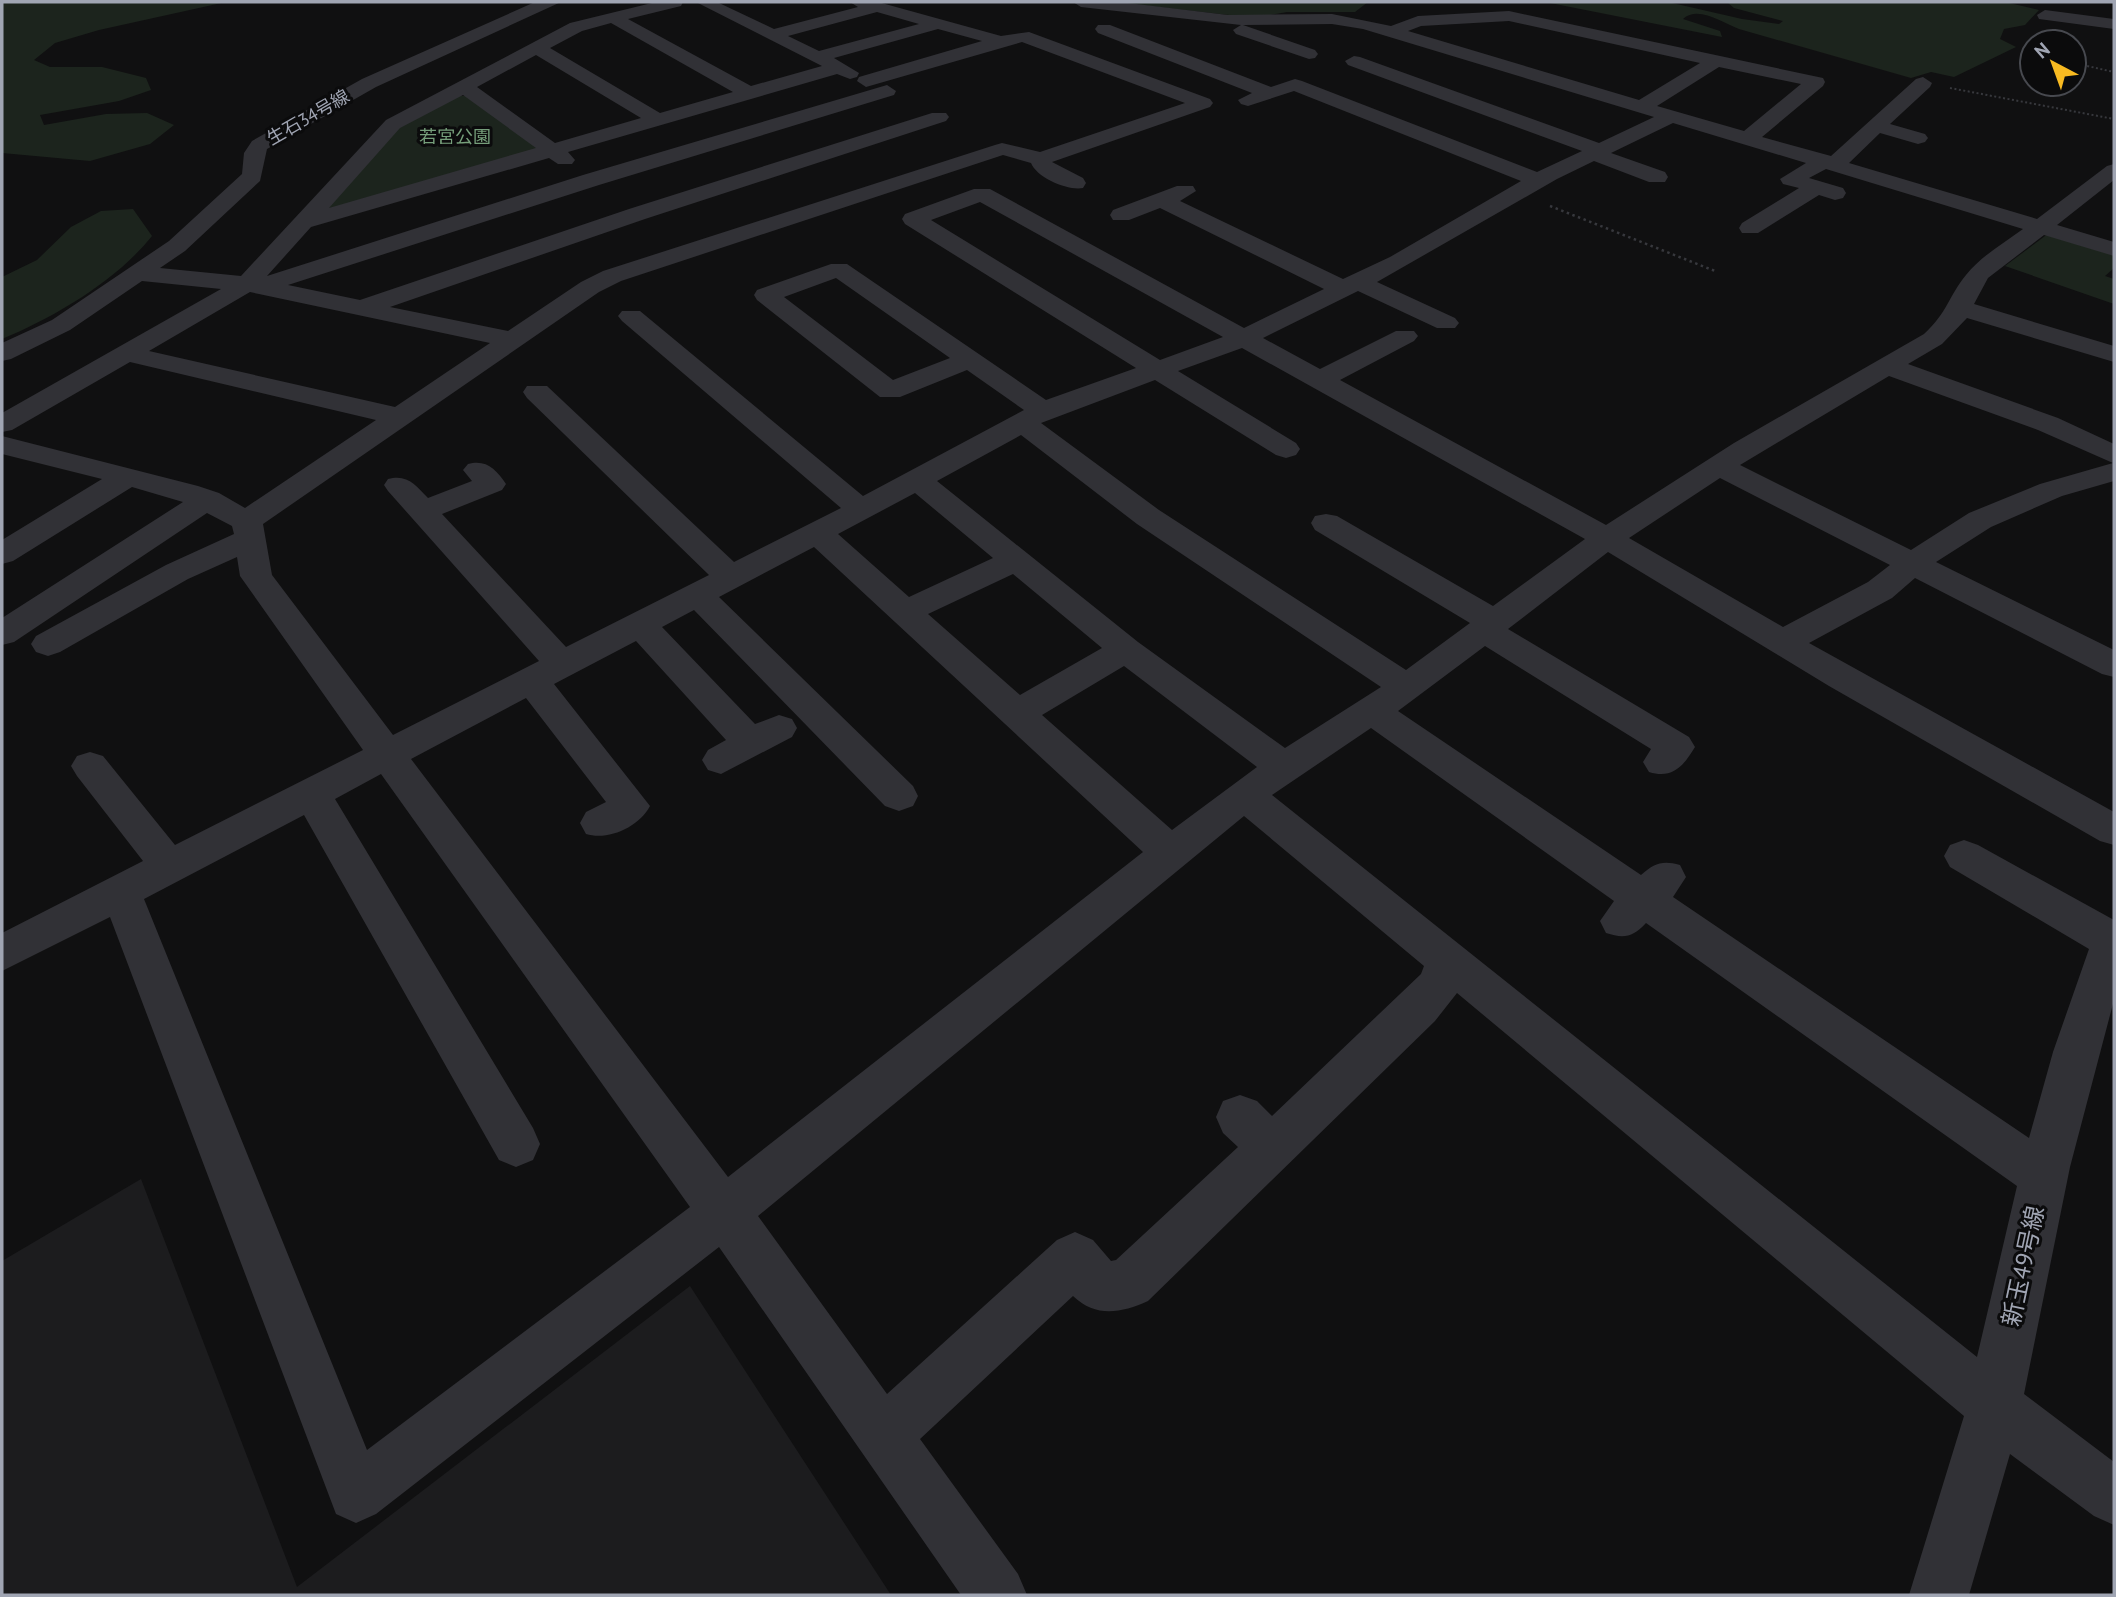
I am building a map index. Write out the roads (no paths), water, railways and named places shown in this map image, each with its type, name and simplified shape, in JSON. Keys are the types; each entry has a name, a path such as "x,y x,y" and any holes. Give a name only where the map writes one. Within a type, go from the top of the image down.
{"street":[{"name":"生石34号線","path":"2,353 61,325 177,246 252,176 254,153 259,145 369,83 531,8 553,2"},
{"path":"253,286 304,222 387,128 576,27 675,2"},
{"path":"704,2 960,127"},
{"path":"1081,2 1228,20 1332,19 1393,32 2114,249"},
{"path":"772,35 868,4 1001,41"},
{"path":"1050,45 1091,34 1135,18 1146,11"},
{"path":"2045,15 2114,24"},
{"path":"1393,32 1418,21 1509,16 1816,82 1748,138"},
{"path":"612,17 749,93"},
{"path":"1228,20 1229,25 1308,54"},
{"path":"1512,32 1535,21"},
{"path":"818,57 938,24"},
{"path":"1091,34 1286,105"},
{"path":"866,81 1023,36 1203,103 1041,159 1002,149 981,138"},
{"path":"1599,52 1624,39"},
{"path":"1468,54 1490,43"},
{"path":"537,48 656,119"},
{"path":"1643,106 1717,60"},
{"path":"1354,61 1488,109 1657,177"},
{"path":"1488,109 1575,65"},
{"path":"304,222 839,67"},
{"path":"1782,231 1755,225 1825,190 1791,179 1830,162 1876,126 1923,83"},
{"path":"1260,96 1295,85 1528,186"},
{"path":"462,88 474,92 688,251"},
{"path":"7,446 126,353 253,286 887,91"},
{"path":"1907,98 1930,103"},
{"path":"2,953 861,510 1032,417 1241,339 1398,262 1528,186 1674,115"},
{"path":"362,308 637,214 939,117"},
{"path":"1876,126 1918,138"},
{"path":"48,644 249,529 400,418 590,286 688,251 1002,149"},
{"path":"1041,159 1043,167 1075,183"},
{"path":"1888,180 1907,163"},
{"path":"121,892 356,1494 724,1212 1244,794 1407,687 1606,538 1719,466 1933,339 1960,308 1964,291 1980,273 2114,170"},
{"path":"1121,215 1192,188"},
{"path":"1286,449 913,219 982,194 1606,538 2114,830"},
{"path":"1161,200 1351,286 1446,323"},
{"path":"969,360 890,391 766,295 839,269 969,360 1148,517 1407,687"},
{"path":"137,273 253,286 512,340"},
{"path":"1960,308 2114,354"},
{"path":"631,316 861,510"},
{"path":"1318,381 1405,336"},
{"path":"126,353 400,418"},
{"path":"1888,366 2048,424 2114,455"},
{"path":"537,392 729,576"},
{"path":"1224,446 1255,430"},
{"path":"7,446 208,499 249,529 251,559 256,576 724,1212 997,1595"},
{"path":"1719,466 2114,664"},
{"path":"423,511 491,484 478,470"},
{"path":"1783,642 1880,590 1913,563 1980,520 2018,502 2114,472"},
{"path":"2,554 129,476"},
{"path":"917,480 1126,650 1285,768"},
{"path":"399,485 423,511 546,672 631,806 600,823"},
{"path":"2,634 208,499"},
{"path":"1326,523 1676,747 1662,762"},
{"path":"817,532 1171,853"},
{"path":"905,612 1015,560"},
{"path":"696,593 899,796"},
{"path":"639,623 750,743"},
{"path":"1017,713 1126,650"},
{"path":"1372,711 2042,1175"},
{"path":"90,766 170,867"},
{"path":"312,794 516,1144"},
{"path":"1244,794 2055,1455 2114,1496"},
{"path":"1964,856 2114,940"},
{"name":"新玉49号線","path":"1939,1595 1994,1405 2042,1175 2094,991 2114,940"},
{"path":"883,1436 1075,1258 1098,1285 1112,1289 1130,1283 1256,1132 1419,1007 1439,985 1448,960"}],"park label":[{"name":"若宮公園","path":"455,136"}]}
